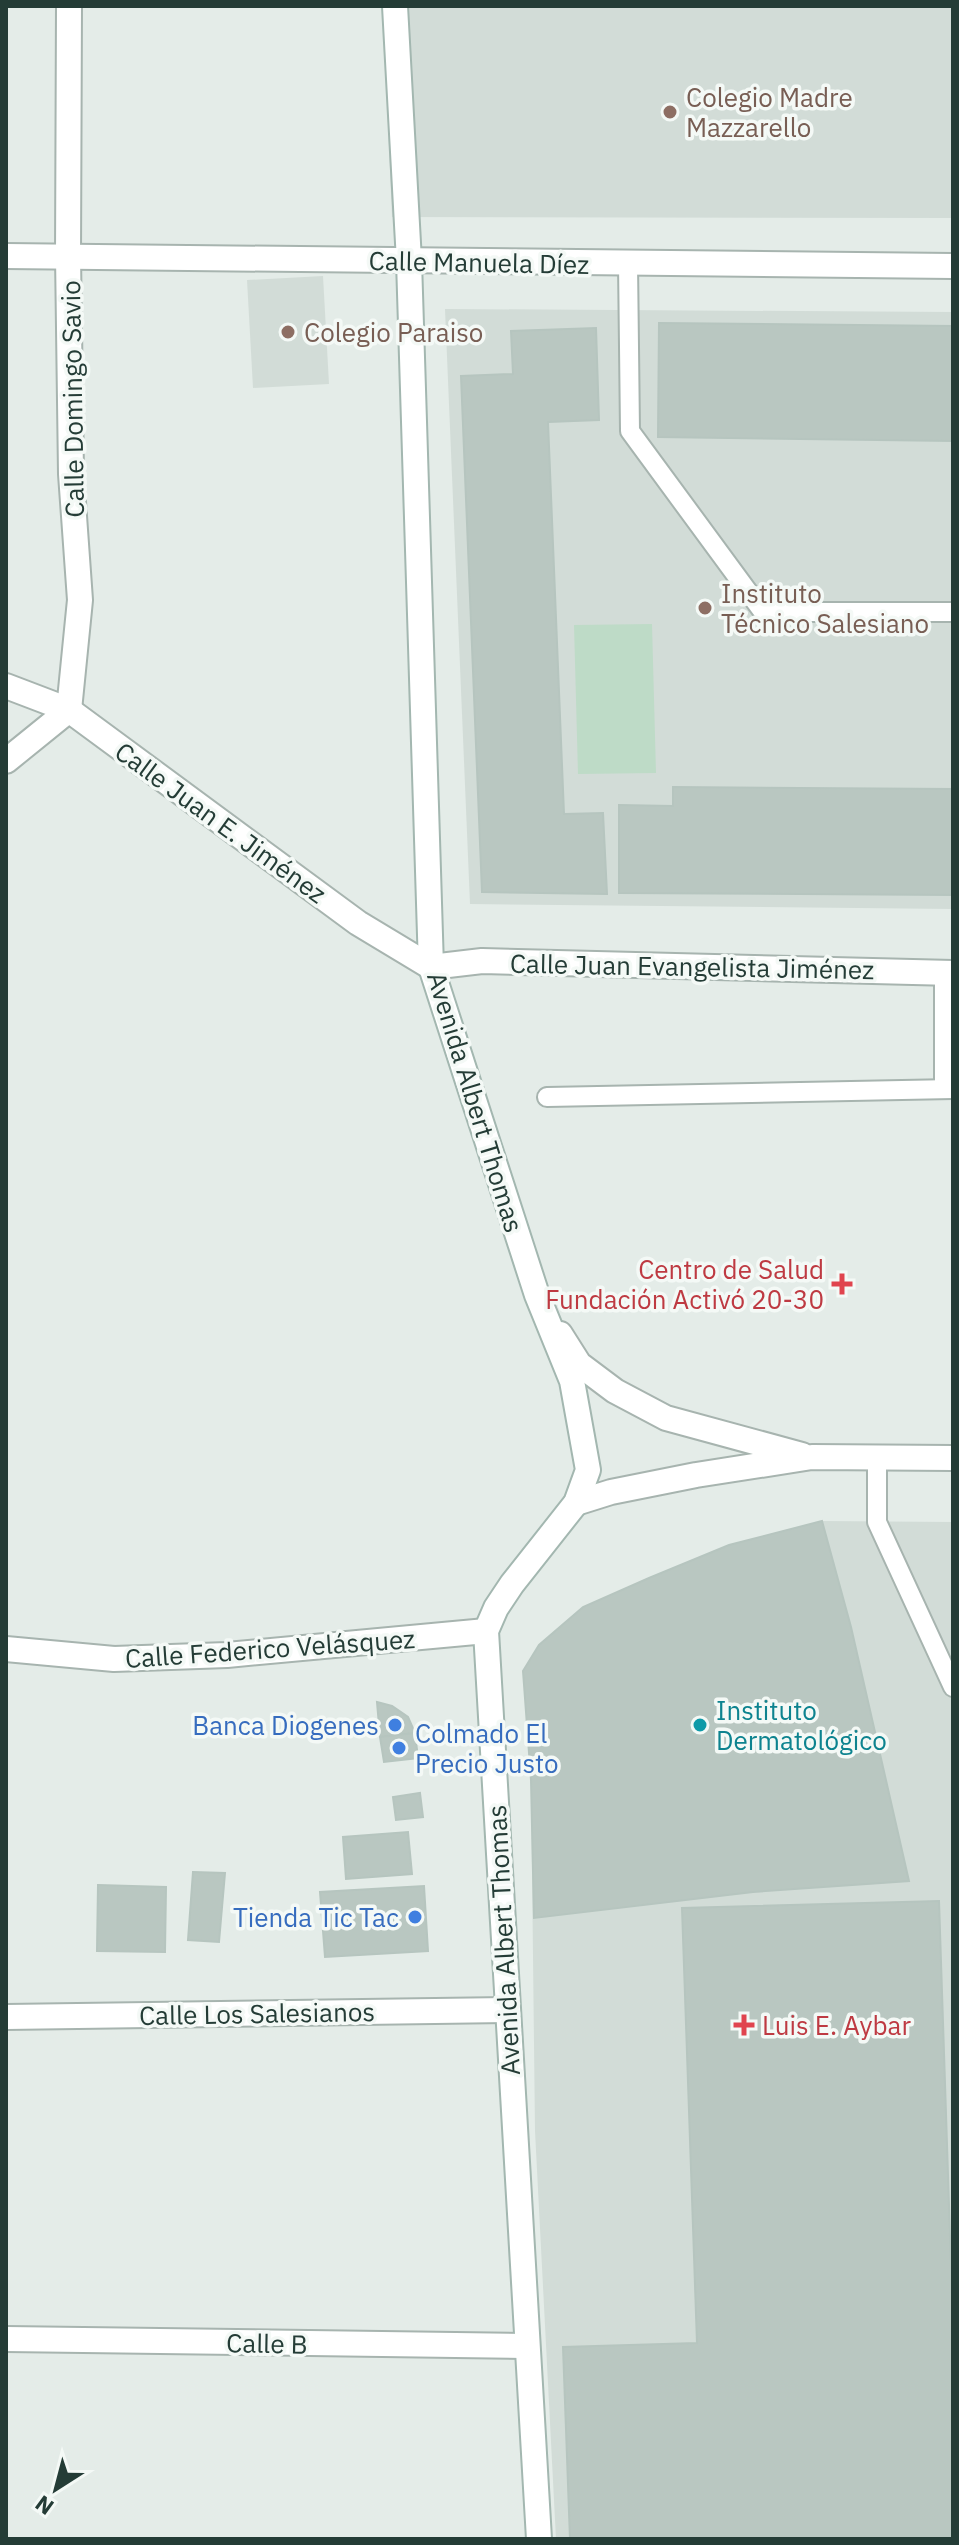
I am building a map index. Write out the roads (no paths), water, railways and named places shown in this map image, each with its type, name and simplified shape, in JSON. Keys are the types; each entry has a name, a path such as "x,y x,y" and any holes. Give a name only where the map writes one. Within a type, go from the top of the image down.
{"street":[{"name":"Calle Domingo Savio","path":"69,6 71,474 80,600 69,710"},
{"name":"Avenida Albert Thomas","path":"395,6 409,261 431,967 537,1295 572,1381 588,1470 576,1503 512,1584 486,1631 539,2539"},
{"name":"Calle Manuela Díez","path":"6,256 953,266"},
{"name":"Calle Juan E. Jiménez","path":"6,686 69,710 345,913 431,967"},
{"path":"6,761 69,710"},
{"name":"Calle Juan Evangelista Jiménez","path":"431,967 482,961 949,973"},
{"path":"537,1295 579,1364 615,1391 666,1418 812,1457"},
{"path":"576,1503 625,1489 812,1457 953,1458"},
{"name":"Calle Federico Velásquez","path":"6,1649 114,1659 213,1656 486,1631"},
{"name":"Calle Los Salesianos","path":"6,2017 507,2010"},
{"name":"Calle B","path":"6,2339 527,2346"}],"lane":[{"path":"628,263 630,431 763,612 953,612"},
{"path":"547,1097 948,1089 949,973"},
{"path":"877,1457 877,1522 953,1687"}],"place":[{"name":"Colegio Madre Mazzarello","path":"670,112"},
{"name":"Colegio Paraiso","path":"288,332"},
{"name":"Instituto Técnico Salesiano","path":"705,608"},
{"name":"Centro de Salud Fundación Activó 20-30","path":"842,1284"},
{"name":"Banca Diogenes","path":"395,1725"},
{"name":"Instituto Dermatológico","path":"700,1725"},
{"name":"Colmado El Precio Justo","path":"399,1748"},
{"name":"Tienda Tic Tac","path":"415,1917"},
{"name":"Luis E. Aybar","path":"744,2025"}]}
